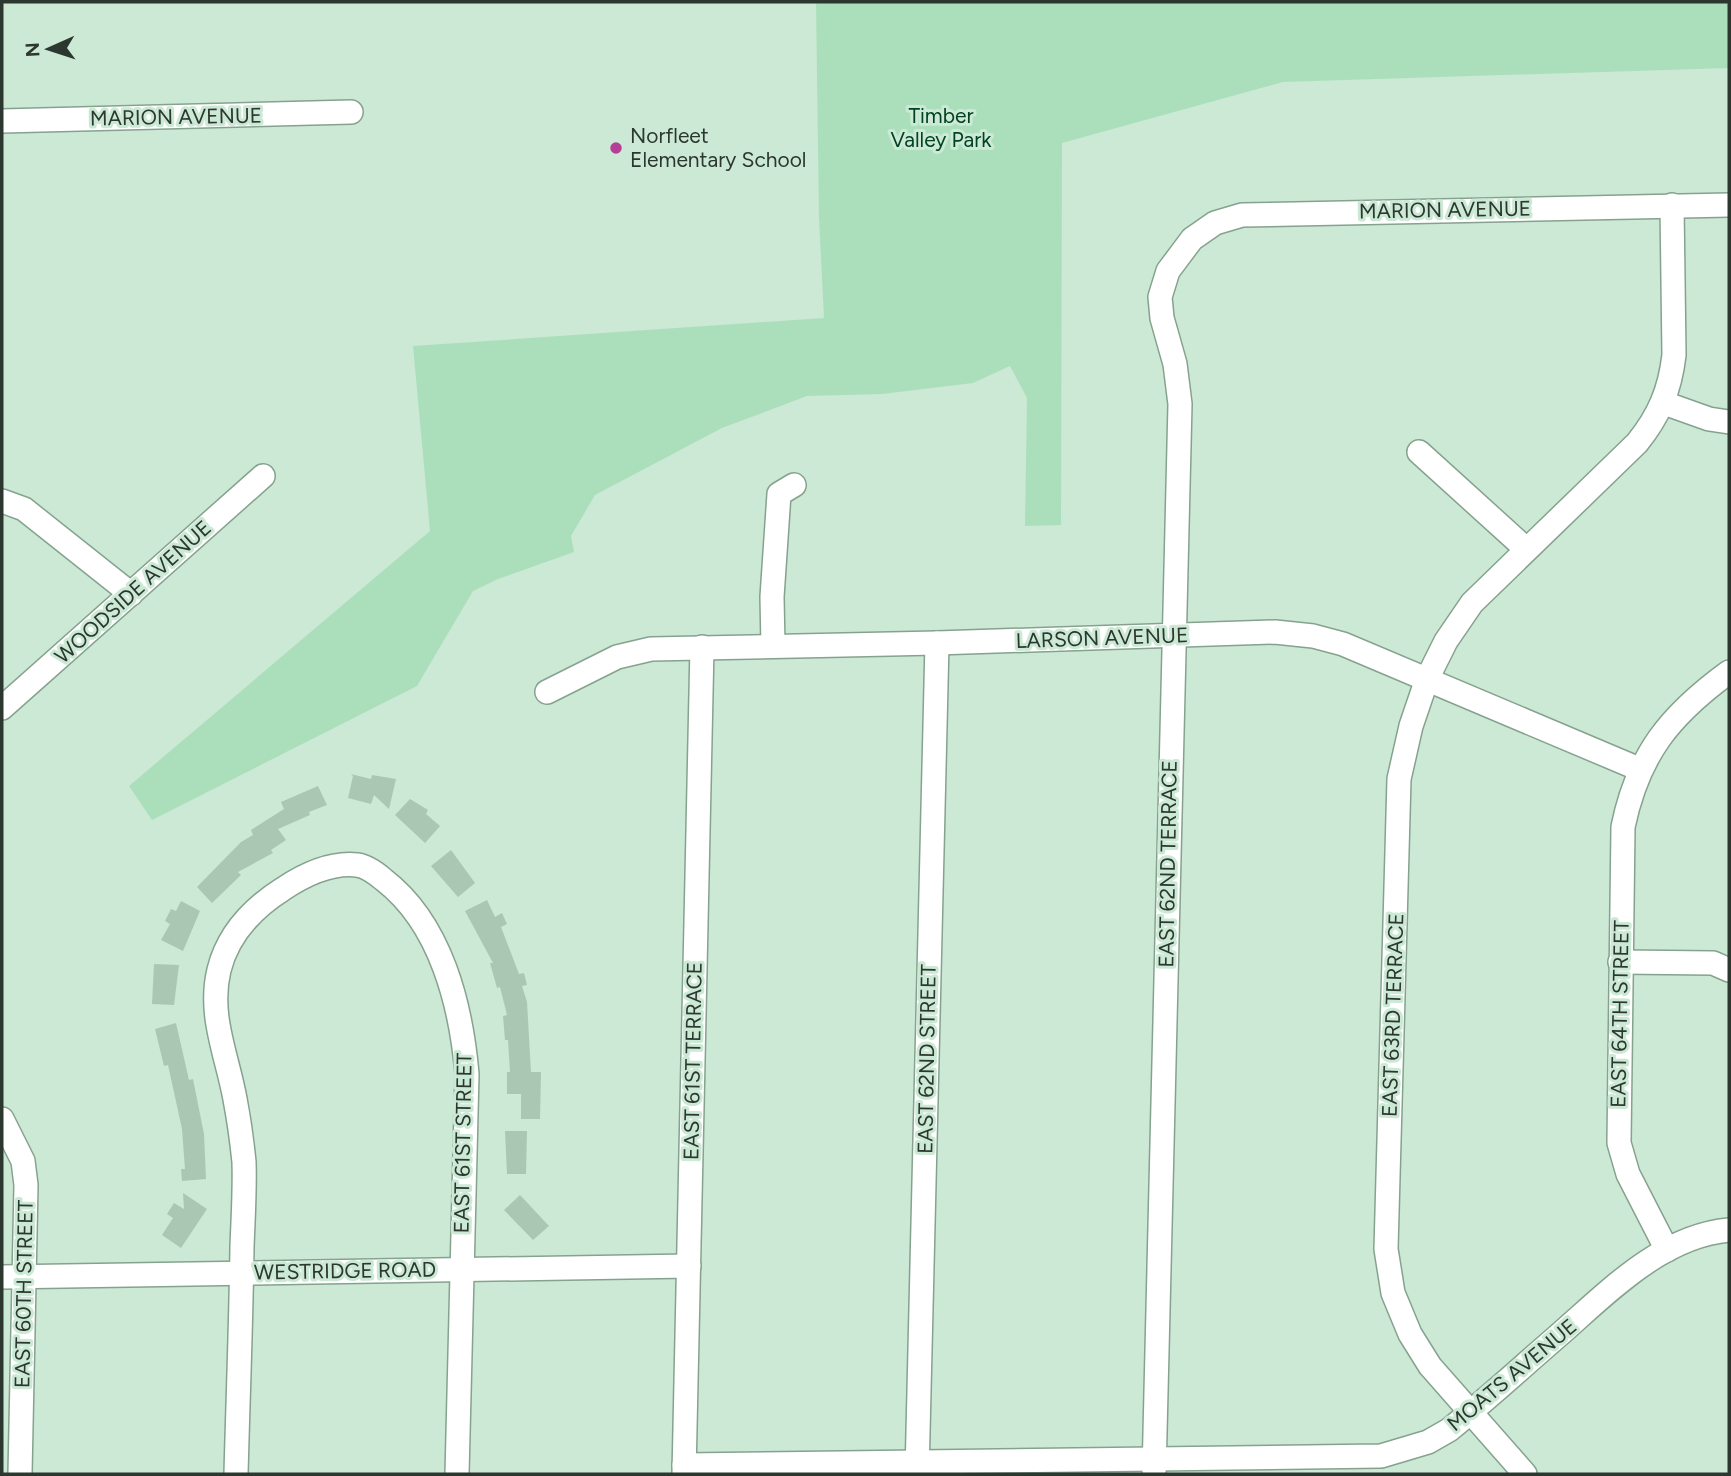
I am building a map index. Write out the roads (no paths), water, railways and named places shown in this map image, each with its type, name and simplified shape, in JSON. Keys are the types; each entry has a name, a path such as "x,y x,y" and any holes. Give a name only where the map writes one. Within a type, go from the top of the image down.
{"street":[{"name":"MARION AVENUE","path":"2,121 351,112"},
{"name":"EAST 63RD TERRACE","path":"1525,1474 1430,1366 1410,1334 1393,1293 1386,1249 1399,779 1410,726 1427,679 1446,641 1472,603 1637,443 1664,403 1674,355 1672,205"},
{"name":"MARION AVENUE","path":"1177,260 1192,239 1215,223 1242,215 1729,205"},
{"name":"EAST 62ND TERRACE","path":"1154,1467 1180,404 1175,364 1162,318 1160,297 1168,271 1177,260"},
{"path":"1664,403 1709,419 1729,422"},
{"path":"1419,452 1526,549"},
{"name":"WOODSIDE AVENUE","path":"2,708 263,476"},
{"path":"773,646 772,597 779,494 794,485"},
{"path":"2,501 24,509 131,594"},
{"name":"LARSON AVENUE","path":"547,692 617,657 652,649 1275,632 1313,636 1343,644 1639,769"},
{"name":"EAST 62ND STREET","path":"917,1468 937,643"},
{"name":"EAST 61ST TERRACE","path":"684,1470 702,647"},
{"name":"EAST 64TH STREET","path":"1667,1250 1628,1174 1619,1143 1623,827 1629,795 1639,769 1662,733 1696,696 1729,672"},
{"name":"EAST 61ST STREET","path":"242,1273 244,1163 235,1100 216,1018 216,989 220,967 234,933 262,902 301,877 343,864 360,865 377,874 402,894 434,944 453,992 463,1032 467,1074 457,1474"},
{"path":"1620,962 1713,963 1729,970"},
{"name":"EAST 60TH STREET","path":"2,1119 23,1161 26,1185 20,1474"},
{"name":"MOATS AVENUE","path":"684,1470 1154,1467 1381,1456 1428,1442 1449,1430 1620,1282 1667,1250 1700,1236 1729,1230"},
{"name":"WESTRIDGE ROAD","path":"2,1277 689,1266"},
{"path":"236,1474 242,1273"}],"place":[{"name":"Norfleet Elementary School","path":"616,148"}],"park label":[{"name":"Timber Valley Park","path":"941,128"}]}
